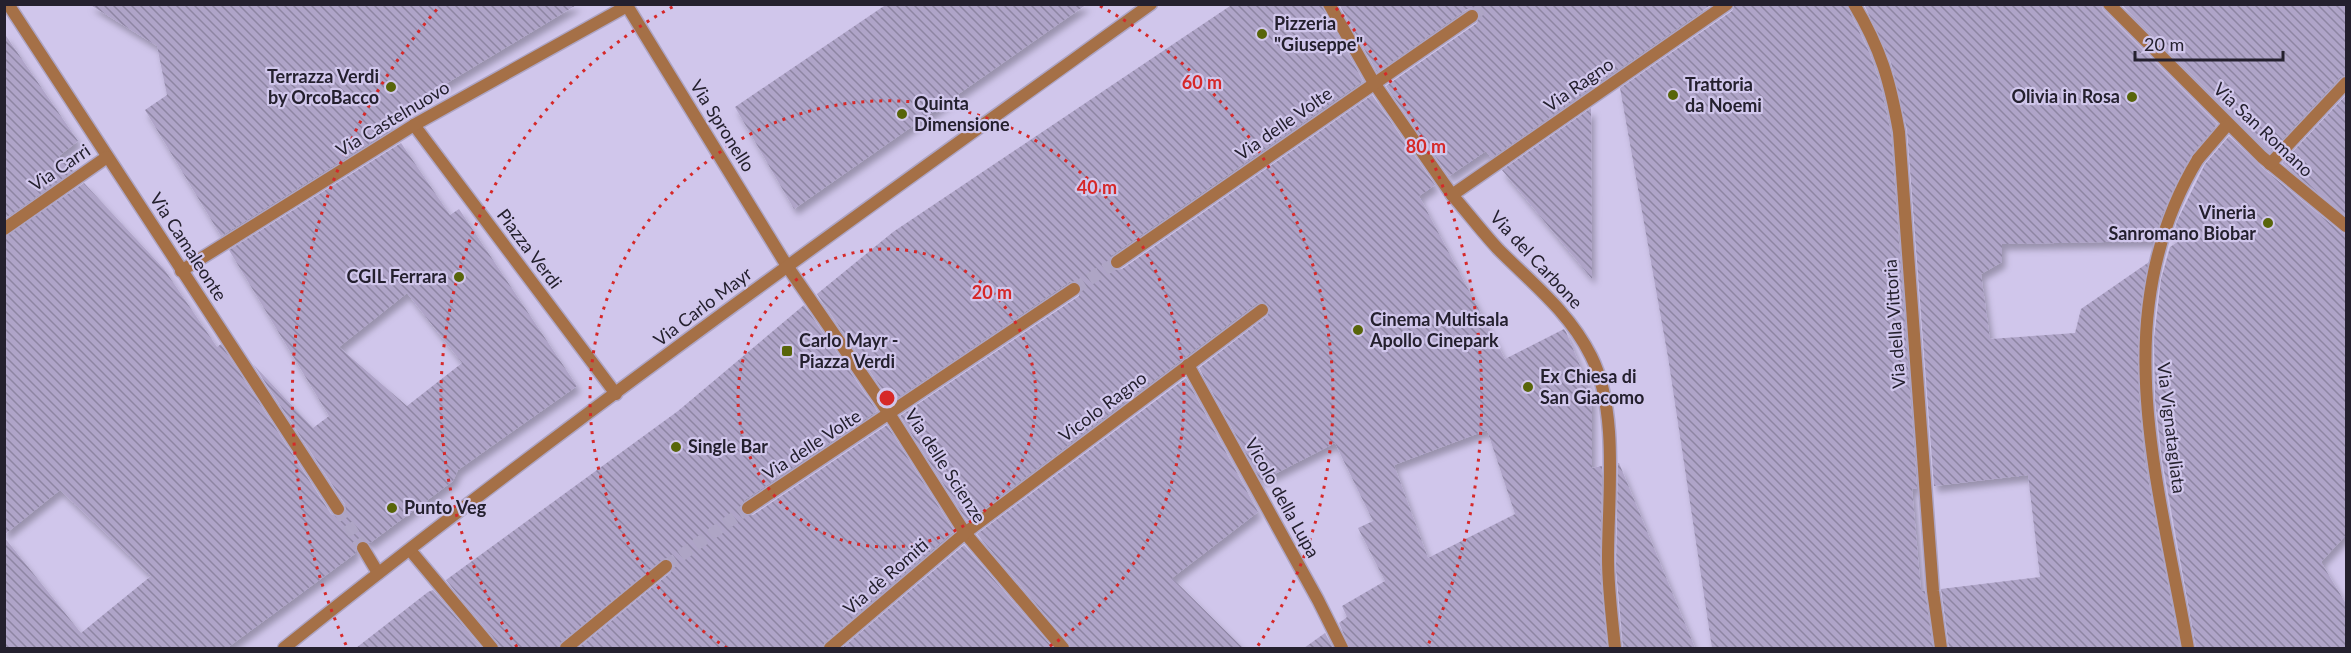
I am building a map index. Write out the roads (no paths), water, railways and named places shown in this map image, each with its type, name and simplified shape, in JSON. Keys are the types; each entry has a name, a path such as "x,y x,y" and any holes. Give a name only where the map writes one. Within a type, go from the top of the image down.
{"street":[{"name":"Via Camaleonte","path":"8,4 338,509"},
{"name":"Via Carlo Mayr","path":"284,648 378,573 787,266 1151,4"},
{"name":"Via del Carbone","path":"1329,4 1374,83 1452,195 1499,250 1536,282 1566,317 1591,356 1603,384 1608,412 1608,561 1615,648"},
{"name":"Via Ragno","path":"1452,195 1727,4"},
{"name":"Via della Vittoria","path":"1854,4 1871,33 1889,79 1899,132 1933,591 1941,648"},
{"name":"Via San Romano","path":"2109,4 2270,164 2346,226"},
{"name":"Via Spronello","path":"627,5 787,266"},
{"name":"Via Castelnuovo","path":"181,271 414,125 627,5"},
{"name":"Via delle Volte","path":"1117,262 1472,16"},
{"path":"2270,164 2346,83"},
{"name":"Via Vignatagliata","path":"2188,648 2151,439 2144,373 2145,327 2151,278 2163,232 2178,192 2198,159 2228,124"},
{"name":"Piazza Verdi","path":"414,125 616,394"},
{"name":"Via Carri","path":"4,229 107,157"},
{"name":"Via delle Scienze","path":"787,266 890,415 965,532 1063,648"},
{"name":"Via delle Volte","path":"748,508 890,415 1074,289"},
{"name":"Vicolo Ragno","path":"965,532 1262,310"},
{"name":"Vicolo della Lupa","path":"1188,366 1318,600 1342,648"},
{"name":"Via dè Romiti","path":"830,648 965,532"},
{"path":"363,548 378,573"},
{"path":"410,550 492,648"},
{"path":"566,648 666,566"}],"tunnel":[{"path":"1472,16 1488,4"},
{"path":"1074,289 1117,262"},
{"path":"666,566 748,508"},
{"path":"338,509 363,548"}],"place":[{"name":"Pizzeria \"Giuseppe\"","path":"1262,34"},
{"name":"Terrazza Verdi by OrcoBacco","path":"391,87"},
{"name":"Trattoria da Noemi","path":"1673,95"},
{"name":"Olivia in Rosa","path":"2132,97"},
{"name":"Quinta Dimensione","path":"902,114"},
{"name":"Vineria Sanromano Biobar","path":"2268,223"},
{"name":"CGIL Ferrara","path":"459,277"},
{"name":"Cinema Multisala Apollo Cinepark","path":"1358,330"},
{"name":"Carlo Mayr - Piazza Verdi","path":"787,351"},
{"name":"Ex Chiesa di San Giacomo","path":"1528,387"},
{"name":"Single Bar","path":"676,447"},
{"name":"Punto Veg","path":"392,508"}]}
